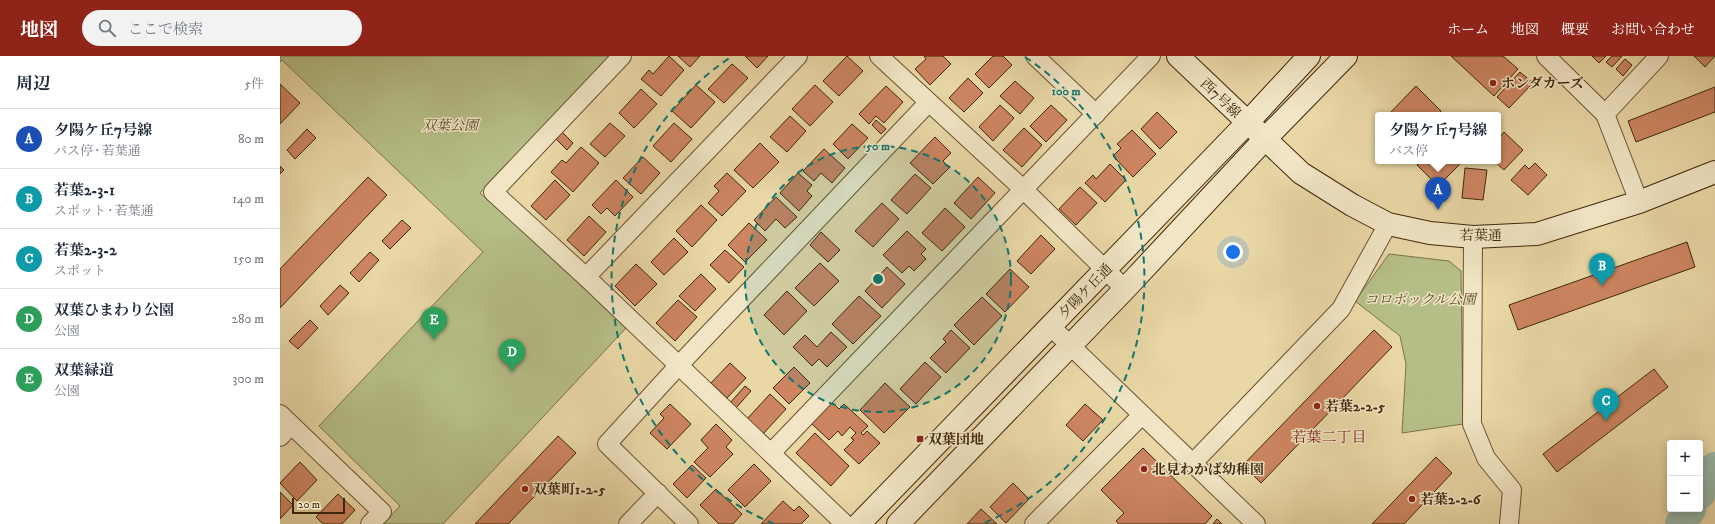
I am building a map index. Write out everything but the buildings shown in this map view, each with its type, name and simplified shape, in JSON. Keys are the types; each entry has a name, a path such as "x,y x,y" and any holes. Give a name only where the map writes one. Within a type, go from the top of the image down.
{"main road":[{"name":"西7号線","path":"1178,56 1265,139"},
{"name":"夕陽ケ丘通","path":"859,524 1247,123 1309,56"},
{"name":"夕陽ケ丘通","path":"898,524 1125,289 1265,139 1346,56"},
{"name":"若葉通","path":"1265,139 1301,173 1352,205 1388,224 1430,233 1473,237 1536,234 1639,202 1715,172"}],"street":[{"path":"622,56 493,192 586,277 845,524"},
{"path":"586,277 798,56"},
{"path":"879,56 928,103 1024,190 1125,289"},
{"path":"1035,56 1096,114"},
{"path":"770,453 1152,56"},
{"path":"1546,56 1605,114 1639,202"},
{"path":"1605,114 1659,56"},
{"path":"689,524 607,444 679,365 928,103"},
{"path":"1193,463 1341,309 1388,224"},
{"path":"1473,237 1472,424 1486,458 1512,490 1509,524"},
{"path":"1050,326 1256,524"},
{"path":"1034,524 1142,415"},
{"path":"284,425 382,512 370,524"},
{"path":"628,524 658,494"}],"green space":[{"name":"双葉公園","path":"280,56 610,56 480,193 548,254 626,328 443,524 383,524 400,506 319,426 483,252 282,60 280,62"},
{"name":"コロポックル公園","path":"1389,254 1449,261 1461,271 1463,424 1402,433 1406,364 1400,336 1355,301"}],"waterway":[{"path":"1703,488 1715,468"},
{"path":"1681,524 1688,512"}],"place":[{"name":"ホンダカーズ","path":"1493,83"},
{"name":"夕陽ケ丘7号線","path":"1438,210"},
{"name":"若葉2-3-1","path":"1602,286"},
{"name":"双葉緑道","path":"434,340"},
{"name":"双葉ひまわり公園","path":"512,372"},
{"name":"若葉2-2-5","path":"1317,406"},
{"name":"若葉2-3-2","path":"1606,421"},
{"name":"双葉団地","path":"920,439"},
{"name":"北見わかば幼稚園","path":"1144,469"},
{"name":"双葉町1-2-5","path":"525,489"},
{"name":"若葉2-2-6","path":"1412,499"}],"district":[{"name":"若葉二丁目","path":"1329,437"}]}
